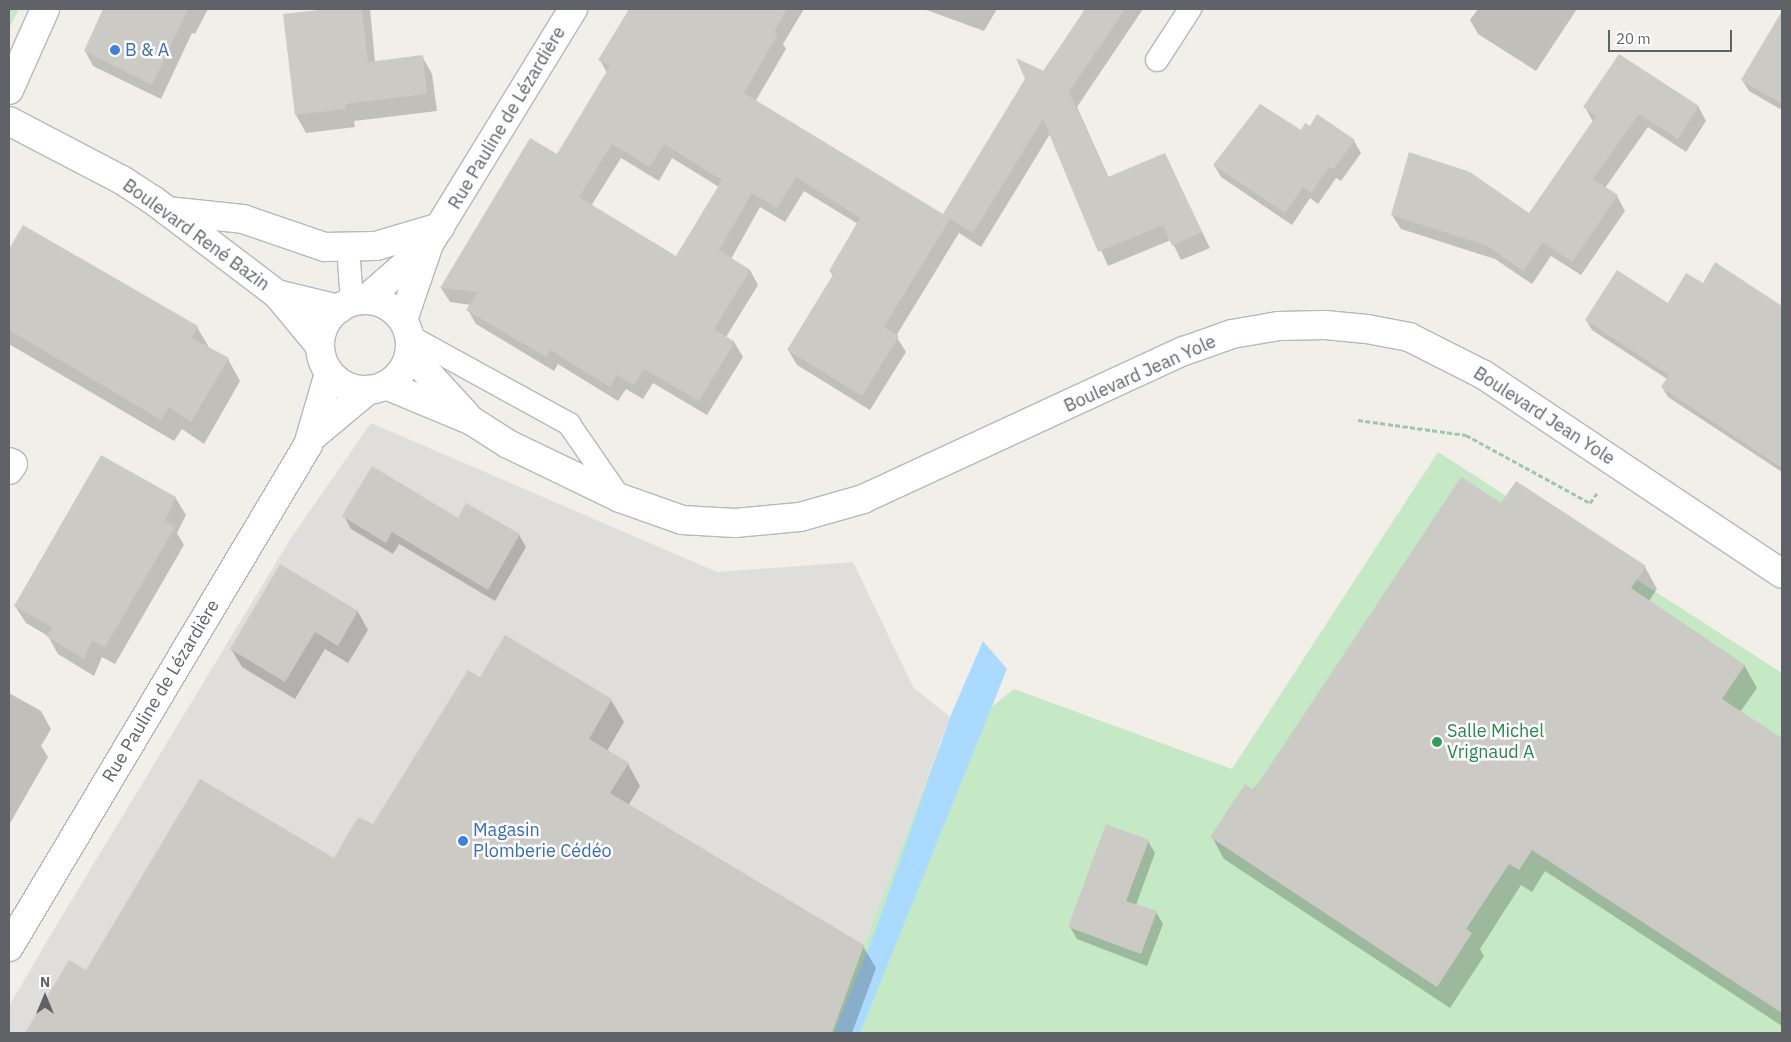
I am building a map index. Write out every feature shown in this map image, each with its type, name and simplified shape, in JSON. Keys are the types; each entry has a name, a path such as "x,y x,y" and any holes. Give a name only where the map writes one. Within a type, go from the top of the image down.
{"main road":[{"path":"9,90 44,9"},
{"name":"Rue Pauline de Lézardière","path":"407,337 435,236 573,9"},
{"name":"Boulevard René Bazin","path":"9,121 122,180 167,211 277,294 320,346"},
{"name":"Rue Pauline de Lézardière","path":"167,211 243,219 325,247 376,246 435,236"},
{"name":"Rue Pauline de Lézardière","path":"352,304 435,236"},
{"name":"Boulevard René Bazin","path":"277,294 352,304"},
{"path":"352,304 386,306 407,337 397,377 377,388 346,386 329,373 320,346 322,331 352,304"},
{"name":"Boulevard Jean Yole","path":"377,388 472,421 508,444 620,498 682,520 735,523 800,517 863,499 1184,351 1232,334 1288,326 1333,326 1409,337 1484,375 1782,574"},
{"name":"Boulevard Jean Yole","path":"407,337 472,421"},
{"name":"Rue Pauline de Lézardière","path":"9,947 313,436 329,373"},
{"name":"Rue Pauline de Lézardière","path":"313,436 377,388"},
{"path":"9,462 12,464 9,470"}],"lane":[{"path":"1157,60 1190,9"},
{"path":"348,247 352,304"},
{"path":"407,337 569,424 620,498"}],"path":[{"path":"1358,420 1466,435 1590,503 1619,465"}],"shaded area":[{"path":"371,423 717,572 853,562 913,687 950,717 830,1033 9,1033 9,1006 59,921 291,538"}],"green space":[{"path":"9,9 19,9 9,29"},
{"path":"1438,452 1782,673 1782,1033 830,1033 938,750 1014,689 1232,769"}],"water":[{"path":"983,641 1007,669 860,1033 834,1033 876,929 950,717"}],"building":[{"path":"103,9 188,9 152,85 84,51"},
{"path":"328,9 362,9 368,62 423,55 427,94 345,104 346,109 295,115 283,14"},
{"path":"629,9 787,9 774,32 778,34 744,93 943,214 1025,79 1016,58 1044,71 1085,9 1125,9 1069,92 1108,177 1165,153 1202,232 1172,246 1163,225 1098,252 1043,119 973,233 950,219 884,327 899,336 862,396 787,350 834,273 829,271 860,218 796,177 777,208 752,193 719,250 750,270 714,329 735,342 699,401 644,369 634,385 617,375 610,387 550,350 546,357 466,310 478,292 440,288 530,138 557,154 610,66 598,60","holes":["612,144 650,167 664,144 722,180 676,256 579,197"]},
{"path":"1782,11 1782,104 1741,80"},
{"path":"1619,54 1699,106 1678,139 1639,114 1593,179 1618,195 1572,262 1543,242 1523,271 1485,245 1391,215 1409,152 1470,172 1529,213 1596,116 1583,107"},
{"path":"1260,104 1301,130 1305,123 1310,126 1317,114 1355,140 1334,169 1329,167 1311,193 1303,187 1285,213 1213,165"},
{"path":"23,225 198,326 192,338 229,358 191,422 169,407 161,420 9,330 9,249"},
{"path":"1715,262 1782,306 1782,468 1661,387 1669,375 1585,320 1617,270 1668,303 1686,273 1703,283"},
{"path":"101,455 176,497 165,521 175,527 105,647 92,641 84,659 46,636 53,628 14,606"},
{"path":"372,466 458,518 466,503 520,534 488,590 392,532 386,543 342,516"},
{"name":"Salle Michel Vrignaud A","path":"1461,477 1501,503 1516,481 1646,566 1631,588 1745,665 1722,699 1782,738 1782,1013 1532,850 1519,870 1509,864 1466,929 1472,933 1437,987 1210,837 1245,784 1254,790"},
{"path":"280,564 358,611 338,646 315,632 285,682 230,649"},
{"path":"505,635 612,699 589,739 629,763 610,793 864,945 832,1033 25,1033 69,960 86,970 200,779 334,858 358,817 373,824 468,670 480,677"},
{"path":"1106,824 1149,840 1126,901 1157,911 1141,954 1068,927"}],"place":[{"name":"B & A","path":"115,50"},
{"name":"Salle Michel Vrignaud A","path":"1437,742"},
{"name":"Magasin Plomberie Cédéo","path":"463,841"}]}
